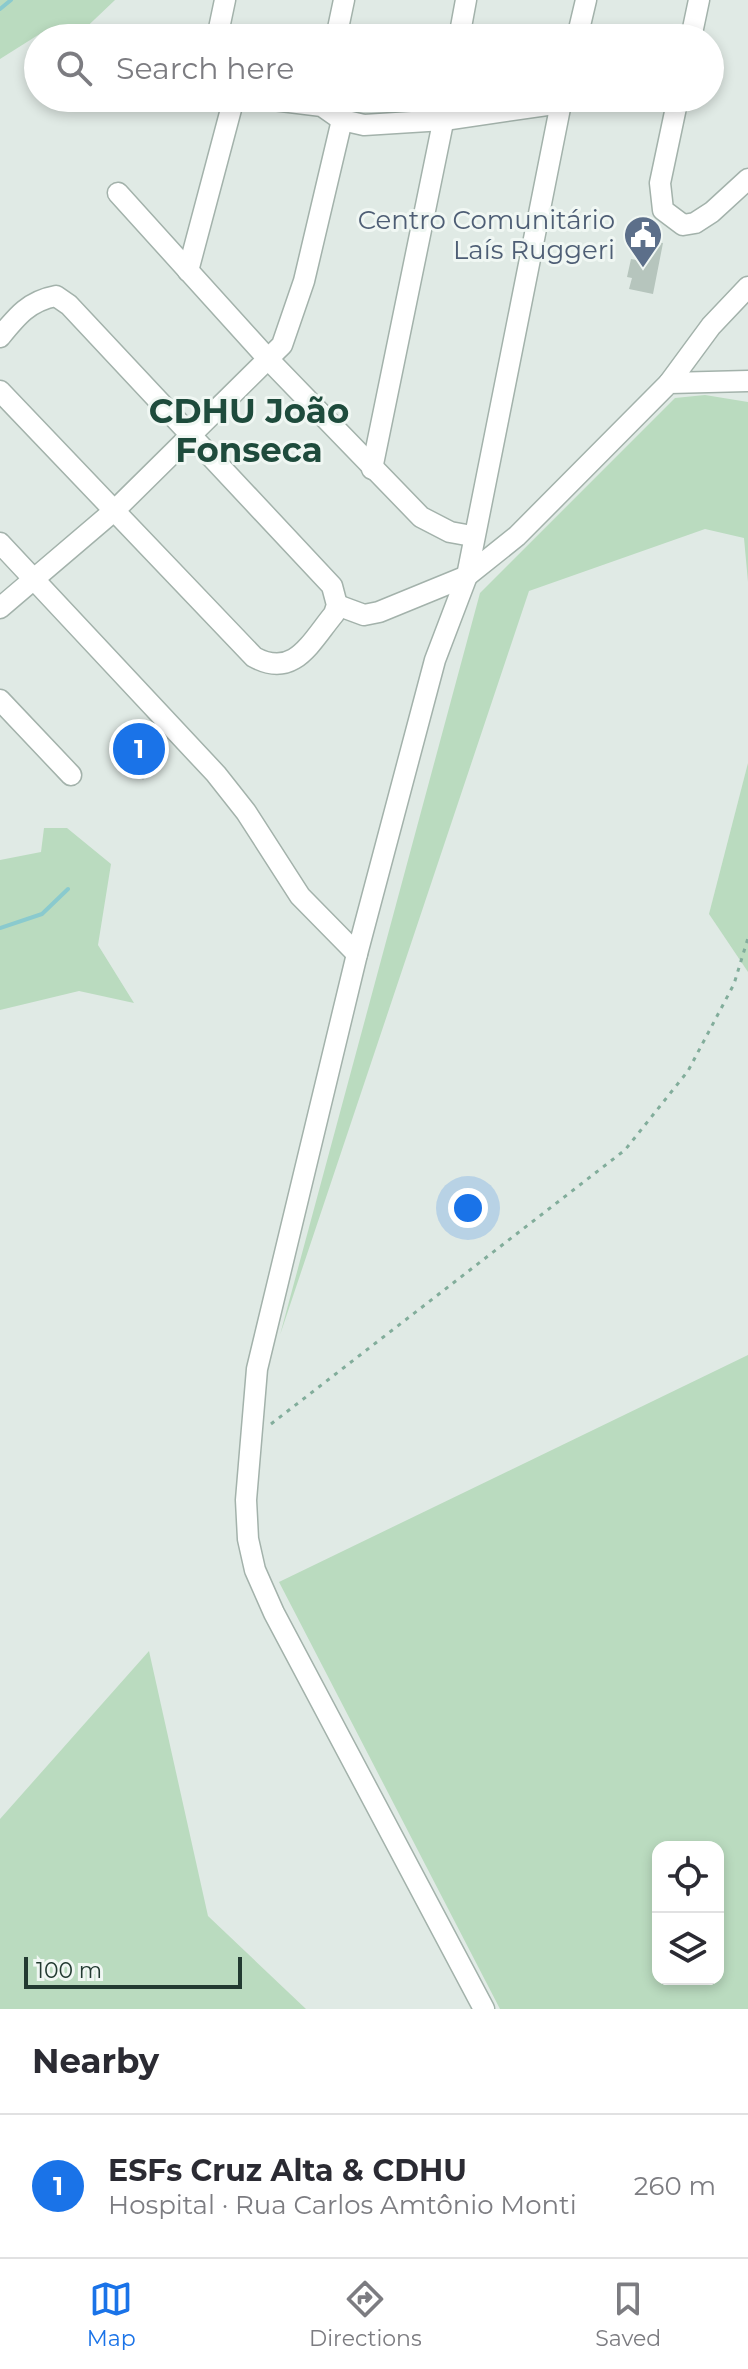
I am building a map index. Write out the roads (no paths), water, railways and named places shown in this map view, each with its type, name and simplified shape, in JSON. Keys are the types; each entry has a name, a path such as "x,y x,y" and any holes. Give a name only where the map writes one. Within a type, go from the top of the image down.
{"street":[{"path":"220,24 225,0"},
{"path":"339,24 344,0"},
{"path":"462,24 466,0"},
{"path":"580,24 586,0"},
{"path":"694,24 699,0"},
{"path":"188,271 230,112"},
{"path":"334,112 342,120 364,125 444,120 494,112"},
{"path":"372,469 445,112"},
{"path":"484,2009 255,1570 248,1539 246,1500 257,1369 357,954 435,660 467,576 472,536 560,112"},
{"path":"675,112 660,183 663,210 683,225 695,223 748,179"},
{"path":"0,608 115,510 282,345 293,317 342,120"},
{"path":"118,193 269,360 421,517 434,526 472,536"},
{"path":"0,337 23,309 38,299 56,296 79,314 191,435 337,600 364,615 379,612 467,576 517,536 669,383 711,326 748,287"},
{"path":"669,383 748,381"},
{"path":"0,391 254,657 266,664 283,665 302,653 337,600"},
{"path":"0,543 216,774 246,812 300,896 357,954"},
{"path":"0,700 71,775"}],"waterway":[{"path":"0,9 11,0"},
{"path":"0,928 42,914 68,889"}],"place":[{"name":"Centro Comunitário Laís Ruggeri","path":"643,269"},
{"name":"ESFs Cruz Alta & CDHU","path":"139,749"}],"district":[{"name":"CDHU João Fonseca","path":"249,430"}]}
